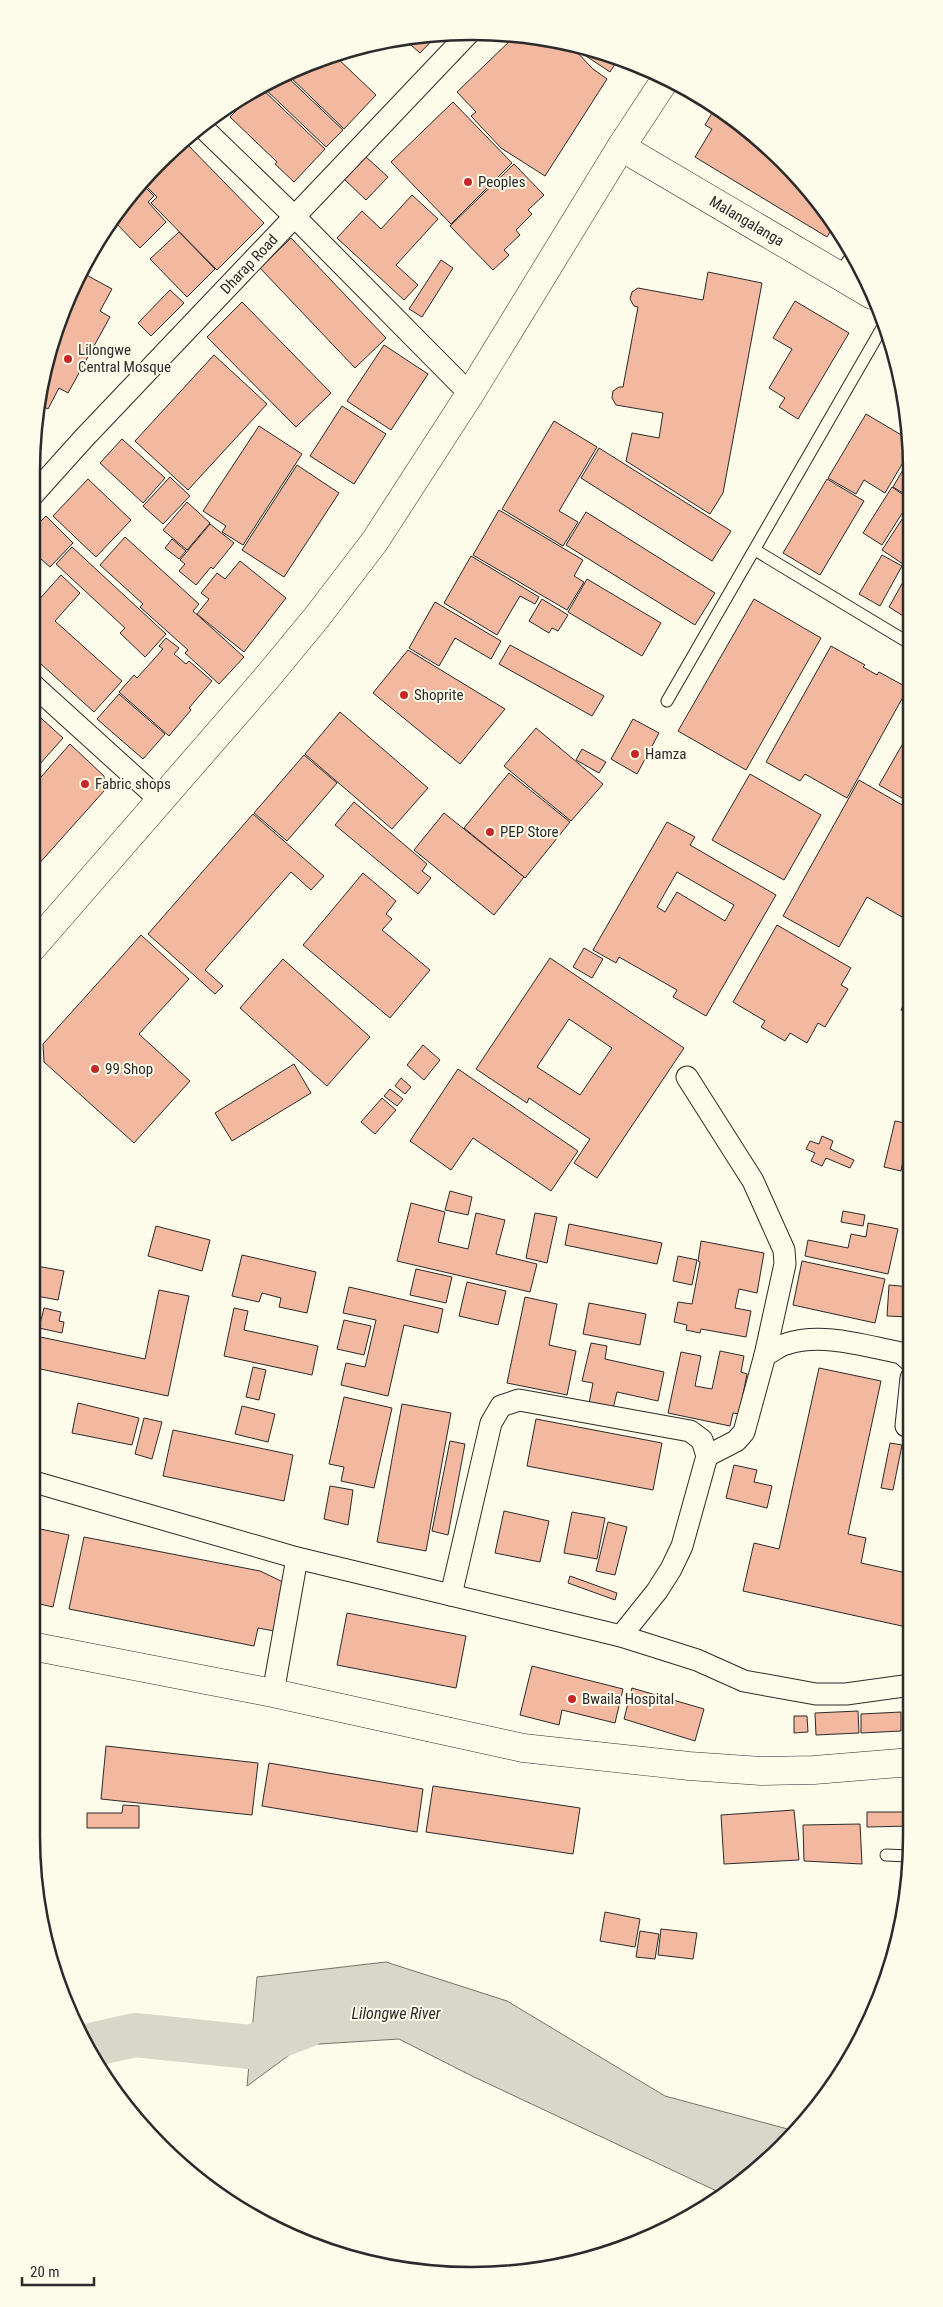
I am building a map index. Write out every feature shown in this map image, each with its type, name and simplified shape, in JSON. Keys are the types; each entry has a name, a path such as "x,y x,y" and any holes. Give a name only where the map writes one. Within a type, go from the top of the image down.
{"main road":[{"path":"40,939 323,610 375,541 470,394 621,147 662,84"},
{"name":"Malangalanga","path":"621,147 845,264 858,278"},
{"path":"40,1648 273,1693 523,1748 688,1766 761,1770 814,1770 903,1763"}],"street":[{"name":"Dharap Road","path":"40,487 294,216 462,40"},
{"path":"206,131 294,216 470,394"},
{"path":"40,691 160,800"},
{"path":"687,1077 753,1181 784,1250 785,1264 765,1355 744,1432 741,1437 707,1456"},
{"path":"765,1355 784,1344 805,1340 827,1339 903,1355"},
{"path":"451,1595 491,1423 502,1406 519,1400 690,1431 702,1440 707,1456 682,1546 671,1569 657,1591 622,1636"},
{"path":"40,1484 297,1558 622,1636 697,1660 744,1681 816,1694 846,1694 903,1686"},
{"path":"273,1693 297,1558"}],"lane":[{"path":"667,702 880,332"},
{"path":"756,550 903,639"},
{"path":"886,1855 902,1856"}],"water":[{"path":"386,1962 507,2001 665,2096 788,2129 756,2160 716,2191 472,2076 399,2039 303,2045 247,2086 257,1977"}],"building":[{"path":"430,42 420,53 410,45"},
{"path":"509,42 556,48 578,54 593,69 607,79 545,176 501,148 471,116 476,112 457,92"},
{"path":"586,56 615,65 610,72"},
{"path":"340,61 376,95 344,129 292,79"},
{"path":"290,80 343,130 326,147 268,91"},
{"path":"266,93 325,149 294,182 275,164 277,162 230,117 237,110"},
{"path":"453,102 512,163 451,224 391,162"},
{"path":"712,113 734,129 777,166 814,209 830,232 827,237 695,157 712,129 705,125"},
{"path":"189,146 264,223 217,270 151,203 157,197 147,187 166,166"},
{"path":"365,156 388,177 366,200 344,179"},
{"path":"514,164 544,195 528,210 532,214 516,230 520,235 504,250 509,255 493,270 450,226"},
{"path":"146,188 154,196 148,202 166,222 140,248 118,225"},
{"path":"412,195 438,219 396,265 418,285 404,300 337,238 362,211 381,229"},
{"path":"179,232 215,269 187,297 150,259"},
{"path":"291,238 386,338 355,368 260,268"},
{"path":"441,260 453,268 422,317 409,309"},
{"path":"708,272 762,283 723,493 710,514 626,461 632,433 659,438 663,413 616,405 612,398 613,391 623,387 638,307 634,306 630,299 632,292 638,288 703,300"},
{"name":"Lilongwe Central Mosque","path":"87,275 112,289 100,311 110,317 68,393 59,388 48,409 45,408 48,387 55,360 73,306"},
{"path":"170,290 184,303 151,336 138,323"},
{"path":"795,301 849,333 798,419 779,407 785,398 769,388 792,349 773,338"},
{"path":"242,302 331,393 296,427 207,337"},
{"path":"384,345 428,374 391,430 347,401"},
{"path":"214,355 267,404 188,490 135,441"},
{"path":"342,406 386,434 354,484 310,456"},
{"path":"866,414 901,435 903,463 885,493 864,480 856,494 828,478"},
{"path":"554,421 597,447 559,511 578,522 563,546 502,509"},
{"path":"259,426 302,454 243,545 222,532 226,526 203,511"},
{"path":"122,439 165,478 143,503 100,463"},
{"path":"599,448 731,531 712,561 581,478"},
{"path":"297,465 339,493 284,577 242,550"},
{"path":"903,470 903,493 893,487"},
{"path":"170,477 190,496 163,524 143,506"},
{"path":"88,479 131,520 96,557 53,516"},
{"path":"827,479 864,501 820,575 783,553"},
{"path":"892,487 903,495 903,512 882,545 863,533"},
{"path":"187,502 210,523 187,550 163,530"},
{"path":"499,510 583,560 574,576 584,582 567,610 473,555"},
{"path":"586,512 715,593 695,625 566,545"},
{"path":"46,516 73,543 50,567 40,558 40,522"},
{"path":"903,518 903,564 882,550"},
{"path":"210,524 234,543 213,569 211,567 196,585 179,571 185,564 180,560"},
{"path":"125,537 199,604 193,611 244,657 219,684 185,653 188,650 140,607 143,604 100,565"},
{"path":"172,539 186,551 179,559 165,548"},
{"path":"72,547 166,634 145,657 120,633 125,628 56,564"},
{"path":"882,555 902,566 880,606 859,594"},
{"path":"471,556 539,597 535,604 520,596 497,635 444,603"},
{"path":"240,561 286,598 244,652 197,614 209,599 201,593 217,573 225,579"},
{"path":"61,575 80,593 55,621 122,681 94,712 40,663 40,599"},
{"path":"587,579 661,623 642,656 568,612"},
{"path":"903,582 903,616 889,607"},
{"path":"542,599 568,615 558,631 552,628 549,633 529,621"},
{"path":"754,599 821,638 746,770 678,731"},
{"path":"435,602 501,641 491,659 455,638 439,666 409,648"},
{"path":"166,638 179,648 174,654 186,664 189,661 212,681 169,736 119,692 134,675 137,678 163,649 159,646"},
{"path":"510,645 604,696 592,716 499,664"},
{"path":"831,646 865,665 863,667 877,675 879,672 903,685 903,697 847,798 805,774 800,781 766,762"},
{"path":"408,650 505,709 460,764 373,693"},
{"path":"119,694 165,734 143,759 97,719"},
{"path":"340,712 428,788 392,829 305,754"},
{"path":"40,717 63,738 40,764"},
{"path":"633,719 659,733 637,774 611,759"},
{"path":"536,728 603,784 571,821 504,766"},
{"path":"903,743 903,799 879,785"},
{"path":"70,744 104,776 104,791 40,863 40,778"},
{"path":"582,749 606,762 599,773 576,760"},
{"path":"304,755 337,783 287,841 254,813"},
{"path":"509,773 570,822 525,878 464,828"},
{"path":"750,774 821,815 784,880 712,840"},
{"path":"859,780 903,806 903,918 867,897 839,947 783,916"},
{"path":"354,802 427,864 422,871 431,878 418,894 335,825"},
{"path":"444,813 524,877 494,915 414,850"},
{"path":"253,814 324,876 311,890 291,872 205,970 223,986 215,994 148,934"},
{"path":"667,822 695,837 690,845 776,895 706,1016 673,997 677,990 619,957 616,963 593,950","holes":["677,872 734,905 725,921 677,892 665,912 657,907"]},
{"path":"363,873 396,901 386,914 392,919 382,930 430,970 390,1018 303,945"},
{"path":"777,925 851,968 841,985 848,989 825,1027 818,1023 807,1043 790,1033 785,1041 761,1027 765,1021 733,1002"},
{"path":"141,935 189,979 139,1034 190,1081 134,1143 44,1062 43,1044"},
{"path":"584,948 603,959 592,978 573,967"},
{"path":"550,958 684,1048 597,1178 574,1163 590,1139 529,1098 527,1103 476,1069","holes":["569,1019 612,1048 580,1095 537,1067"]},
{"path":"283,959 370,1037 327,1086 240,1008"},
{"path":"423,1045 440,1060 424,1080 407,1065"},
{"path":"294,1064 311,1093 232,1141 215,1113"},
{"path":"458,1069 578,1151 551,1191 473,1138 451,1170 410,1141"},
{"path":"401,1078 411,1087 405,1094 395,1086"},
{"path":"390,1089 403,1099 397,1106 384,1096"},
{"path":"382,1098 396,1110 375,1134 361,1122"},
{"path":"895,1121 903,1123 903,1161 901,1171 884,1167"},
{"path":"822,1136 833,1141 830,1149 854,1160 850,1168 826,1158 822,1166 811,1161 815,1153 806,1149 810,1141 819,1144"},
{"path":"450,1191 472,1197 468,1215 445,1210"},
{"path":"411,1203 445,1212 438,1242 468,1249 476,1213 505,1220 496,1254 537,1264 530,1292 397,1261"},
{"path":"843,1211 865,1215 863,1226 841,1222"},
{"path":"535,1213 557,1217 547,1263 526,1258"},
{"path":"868,1223 898,1229 888,1274 805,1256 808,1240 848,1248 851,1234 866,1237"},
{"path":"569,1224 662,1243 657,1264 565,1245"},
{"path":"156,1226 210,1240 202,1271 148,1256"},
{"path":"701,1241 764,1253 757,1293 739,1289 735,1308 751,1311 746,1337 701,1329 700,1333 686,1330 687,1325 674,1322 678,1302 692,1304 700,1262 698,1261"},
{"path":"242,1255 316,1272 307,1313 279,1307 281,1298 262,1293 259,1302 232,1296"},
{"path":"678,1256 697,1260 692,1285 673,1281"},
{"path":"802,1261 885,1279 875,1323 793,1305"},
{"path":"40,1267 64,1271 58,1300 40,1297"},
{"path":"416,1269 452,1277 446,1303 410,1295"},
{"path":"467,1282 506,1291 498,1325 459,1316"},
{"path":"889,1285 903,1286 903,1317 887,1316"},
{"path":"349,1287 443,1309 438,1333 404,1325 388,1396 341,1385 346,1363 365,1367 376,1320 343,1313"},
{"path":"159,1290 189,1296 168,1396 40,1369 40,1337 145,1359"},
{"path":"525,1297 557,1304 549,1345 576,1351 567,1395 507,1383"},
{"path":"589,1303 646,1314 640,1345 583,1334"},
{"path":"44,1308 61,1312 59,1321 64,1322 62,1333 40,1328"},
{"path":"234,1308 248,1311 244,1330 318,1346 312,1375 224,1356"},
{"path":"344,1320 371,1326 364,1355 337,1349"},
{"path":"591,1343 607,1346 605,1359 664,1372 658,1401 617,1392 612,1413 588,1408 593,1383 582,1381"},
{"path":"720,1351 744,1356 741,1372 747,1374 739,1414 733,1413 730,1426 668,1413 681,1352 701,1356 695,1386 712,1389"},
{"path":"253,1367 266,1370 259,1400 246,1397"},
{"path":"819,1368 881,1381 848,1534 866,1538 861,1563 903,1572 903,1626 743,1591 754,1543 779,1549"},
{"path":"344,1397 392,1408 374,1488 341,1481 344,1467 329,1464"},
{"path":"78,1403 139,1418 132,1445 72,1433"},
{"path":"402,1404 451,1413 426,1551 377,1542"},
{"path":"242,1406 275,1414 268,1442 235,1434"},
{"path":"144,1418 162,1422 152,1459 135,1454"},
{"path":"536,1419 662,1443 653,1490 527,1466"},
{"path":"173,1430 293,1455 284,1501 163,1476"},
{"path":"450,1441 465,1444 448,1535 432,1531"},
{"path":"890,1443 902,1445 893,1490 881,1488"},
{"path":"734,1465 757,1470 754,1482 772,1486 767,1508 726,1498"},
{"path":"330,1486 353,1490 348,1525 324,1519"},
{"path":"504,1511 549,1521 540,1562 495,1553"},
{"path":"572,1512 605,1518 597,1559 564,1553"},
{"path":"608,1522 627,1527 615,1575 596,1571"},
{"path":"40,1529 69,1535 53,1607 40,1604"},
{"path":"84,1537 260,1571 283,1582 274,1631 258,1628 254,1646 69,1609"},
{"path":"570,1576 617,1593 615,1600 568,1583"},
{"path":"347,1613 466,1636 456,1688 337,1665"},
{"name":"Bwaila Hospital","path":"532,1666 623,1689 615,1723 562,1710 559,1725 520,1715"},
{"path":"632,1688 704,1709 695,1741 624,1719"},
{"path":"858,1711 859,1733 816,1735 815,1713"},
{"path":"901,1712 901,1731 861,1733 861,1714"},
{"path":"794,1716 807,1716 808,1732 794,1733"},
{"path":"106,1746 258,1763 252,1815 101,1799"},
{"path":"269,1763 423,1789 417,1832 262,1806"},
{"path":"433,1786 580,1808 573,1854 426,1832"},
{"path":"123,1805 139,1806 139,1828 87,1828 87,1813 122,1813"},
{"path":"794,1810 799,1860 724,1864 721,1815"},
{"path":"867,1812 903,1812 903,1826 867,1827"},
{"path":"860,1824 862,1864 804,1861 803,1825"},
{"path":"605,1912 640,1919 635,1947 600,1941"},
{"path":"661,1929 697,1933 693,1959 658,1955"},
{"path":"640,1931 659,1934 655,1959 636,1957"}],"waterway":[{"name":"Lilongwe River","path":"94,2044 135,2035 250,2047 306,2026"}],"place":[{"name":"Peoples","path":"468,182"},
{"name":"Lilongwe Central Mosque","path":"68,359"},
{"name":"Shoprite","path":"404,695"},
{"name":"Hamza","path":"635,754"},
{"name":"Fabric shops","path":"85,784"},
{"name":"PEP Store","path":"490,832"},
{"name":"99 Shop","path":"95,1069"},
{"name":"Bwaila Hospital","path":"572,1699"}]}
